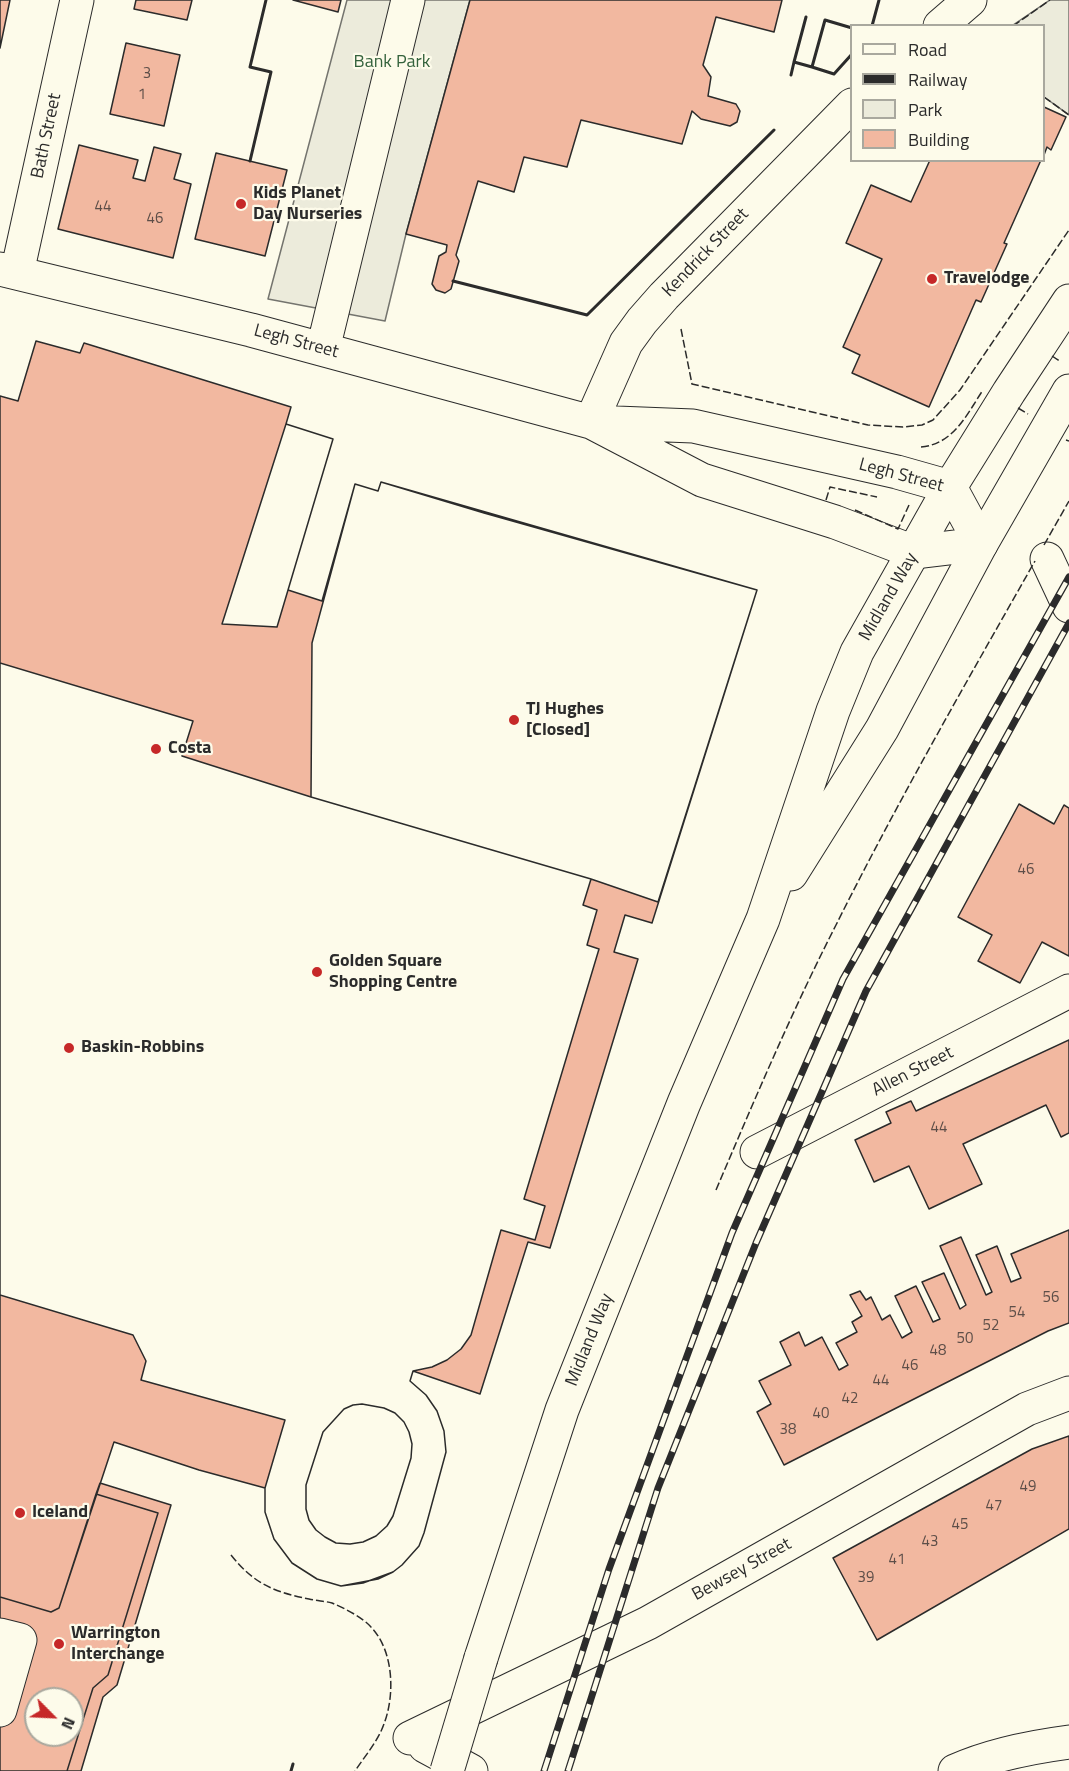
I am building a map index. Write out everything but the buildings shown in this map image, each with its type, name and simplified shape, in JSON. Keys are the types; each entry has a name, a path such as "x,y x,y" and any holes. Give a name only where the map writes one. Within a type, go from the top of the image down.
{"main road":[{"name":"Bath Street","path":"8,271 77,0"},
{"path":"323,349 408,0"},
{"path":"942,24 970,0"},
{"name":"Kendrick Street","path":"591,422 626,343 642,321 850,107"},
{"name":"Legh Street","path":"8,271 323,349 591,422 702,480 835,522 914,552 981,544 950,487 897,472 693,426 591,422"},
{"name":"Midland Way","path":"447,1771 493,1620 562,1410 684,1103 764,919 832,711 857,652 950,487 1008,392 1069,301"},
{"name":"Midland Way","path":"764,919 882,729 981,544 1069,391"},
{"path":"1047,559 1069,606"},
{"name":"Allen Street","path":"758,1152 1069,991"},
{"name":"Bewsey Street","path":"471,1771 410,1738 648,1623 1027,1409 1069,1393"},
{"path":"0,1635 20,1640 0,1710"},
{"path":"956,1771 992,1758 1069,1742"}],"green space":[{"name":"Bank Park","path":"347,0 470,0 406,234 385,321 268,299"},
{"path":"1050,0 1069,0 1069,115 1045,98 1045,24 1014,24"}],"railway":[{"path":"544,1771 609,1569 732,1233 843,979 1069,577"},
{"path":"568,1771 658,1488 756,1243 866,991 1069,623"}],"fence":[{"path":"1016,24 1050,0"},
{"path":"1045,98 1069,115"},
{"path":"681,329 692,384 868,425 903,427 922,425 933,420 960,390 1069,230"},
{"path":"1052,356 1061,362"},
{"path":"921,447 932,445 951,434 965,418 983,390"},
{"path":"1018,408 1028,414"},
{"path":"826,500 830,487 877,497"},
{"path":"1044,545 1069,501"},
{"path":"855,510 898,529 909,505"},
{"path":"716,1190 789,1023 836,925 908,787 1035,561"},
{"path":"231,1555 248,1573 275,1590 337,1605 363,1620 379,1637 390,1674 388,1712 375,1742 355,1771"}],"wall":[{"path":"250,161 271,72 250,67 266,0"},
{"path":"873,24 879,0"},
{"path":"794,62 806,17"},
{"path":"791,75 794,62 812,67 825,20 850,27"},
{"path":"812,67 834,74 850,56"},
{"path":"453,281 587,315 774,130"},
{"path":"291,1771 293,1764"}],"place":[{"name":"Kids Planet Day Nurseries","path":"241,204"},
{"name":"Travelodge","path":"932,279"},
{"name":"TJ Hughes [Closed]","path":"514,720"},
{"name":"Costa","path":"156,749"},
{"name":"Golden Square Shopping Centre","path":"317,972"},
{"name":"Baskin-Robbins","path":"69,1048"},
{"name":"Iceland","path":"20,1513"},
{"name":"Warrington Interchange","path":"59,1644"}]}
